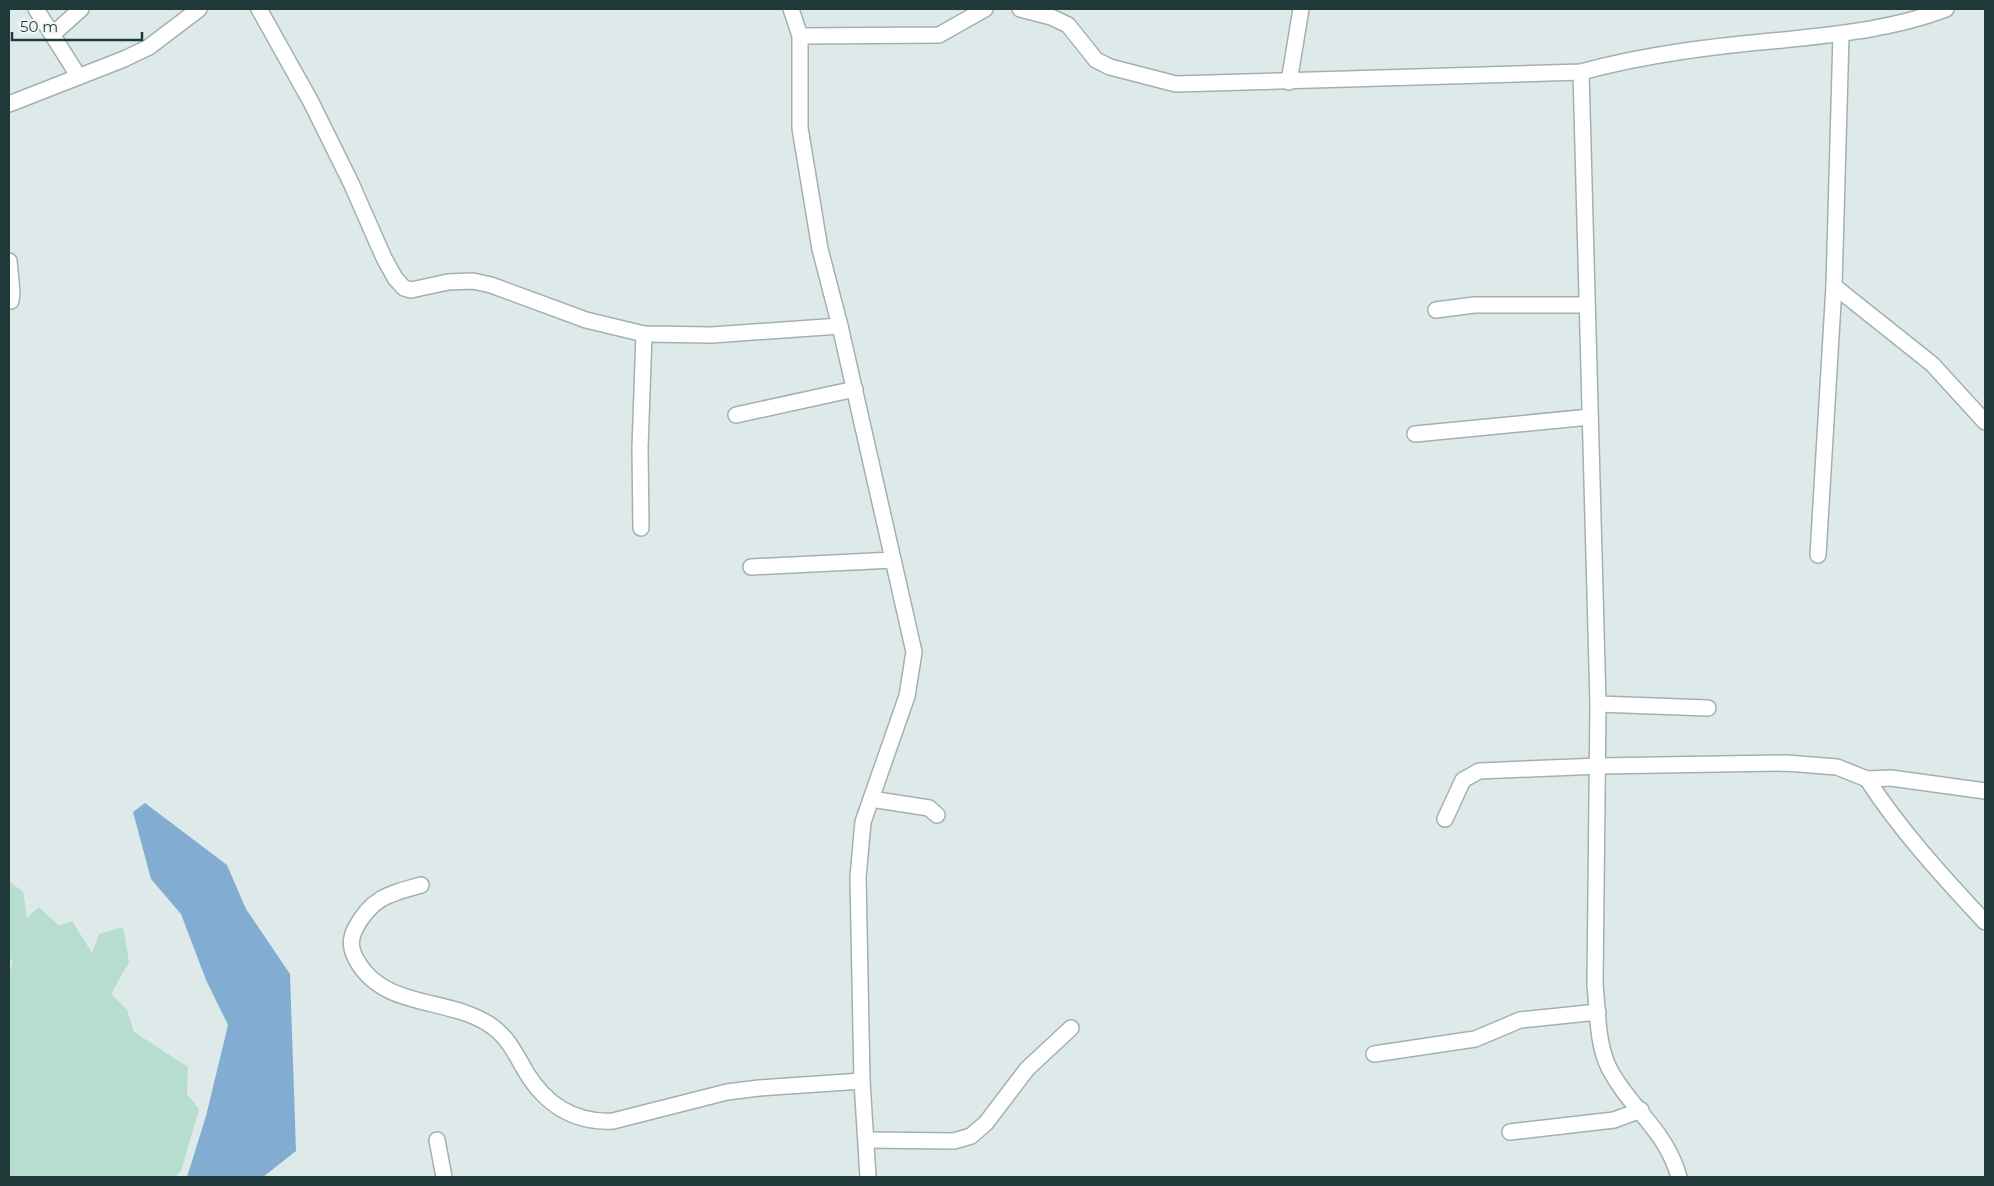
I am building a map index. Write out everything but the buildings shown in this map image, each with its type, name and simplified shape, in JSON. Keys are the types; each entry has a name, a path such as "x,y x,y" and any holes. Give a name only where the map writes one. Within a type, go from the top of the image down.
{"street":[{"path":"36,9 79,77"},
{"path":"53,34 81,9"},
{"path":"9,104 149,47 199,9"},
{"path":"259,9 315,110 351,183 384,258 395,278 404,288 411,290 448,282 472,281 491,285 586,320 644,334 712,335 840,326"},
{"path":"791,9 800,36 800,128 820,249 840,326 914,652 907,696 863,822 858,877 862,1081 868,1177"},
{"path":"1020,9 1068,25 1096,60 1110,67 1176,84 1581,72 1610,64 1687,51 1841,35 1906,22 1946,9"},
{"path":"1289,82 1301,9"},
{"path":"800,36 939,35 975,11"},
{"path":"1818,556 1834,286 1841,35"},
{"path":"1581,72 1598,704 1596,985 1598,1012 1603,1053 1608,1067 1617,1082 1664,1140 1679,1177"},
{"path":"9,261 11,301"},
{"path":"1834,286 1932,364 1985,422"},
{"path":"1436,310 1474,305 1587,305"},
{"path":"641,528 640,448 644,334"},
{"path":"736,415 854,389"},
{"path":"1415,434 1590,417"},
{"path":"751,567 893,560"},
{"path":"1598,704 1708,708"},
{"path":"1445,819 1460,785 1473,773 1599,766 1777,763 1824,765 1837,767 1867,779 1891,778 1985,791"},
{"path":"1867,779 1879,797 1933,863 1985,922"},
{"path":"871,799 928,808 937,815"},
{"path":"421,885 388,894 374,904 363,916 350,941 352,951 365,974 384,990 476,1017 494,1028 514,1050 536,1086 551,1103 579,1119 598,1122 613,1121 727,1092 862,1081"},
{"path":"1374,1054 1475,1038 1520,1020 1598,1012"},
{"path":"867,1140 954,1141 971,1136 986,1123 1028,1068 1071,1028"},
{"path":"1510,1132 1614,1120 1640,1110"},
{"path":"437,1140 444,1177"}],"green space":[{"path":"9,882 23,891 27,918 39,907 59,926 72,921 92,953 99,934 123,927 129,962 111,994 127,1010 134,1032 188,1067 187,1094 199,1109 181,1171 175,1177 9,1177 9,983 12,960 9,958"}],"water":[{"path":"145,803 227,865 246,909 290,974 296,1151 263,1177 187,1177 206,1116 228,1025 206,980 181,914 151,879 133,812"}]}
